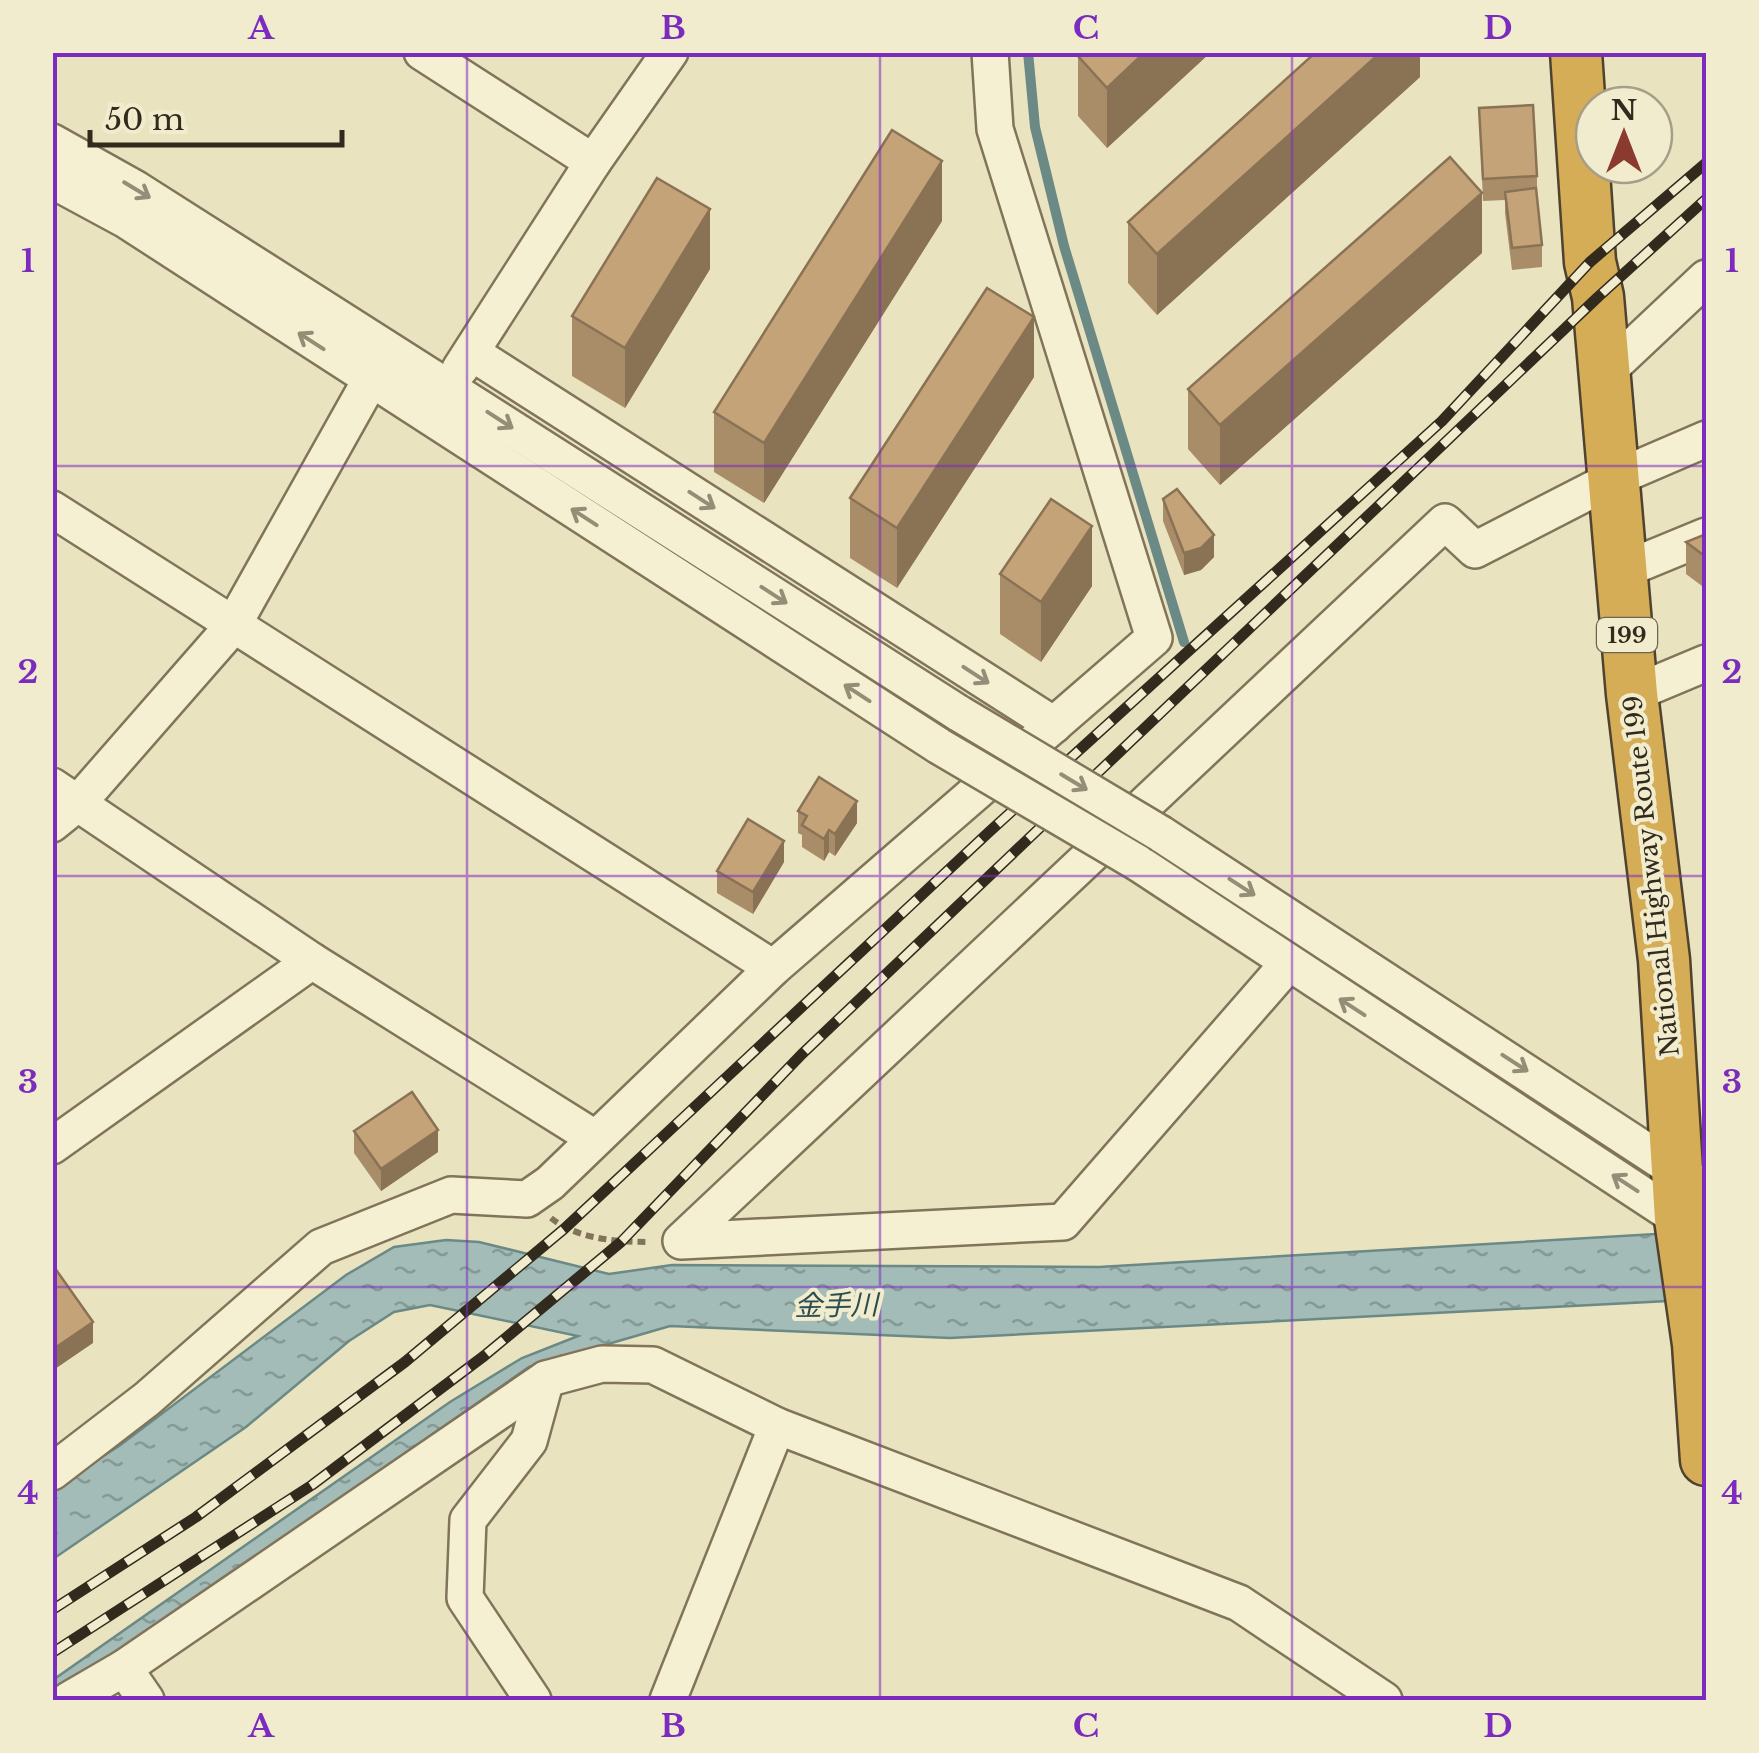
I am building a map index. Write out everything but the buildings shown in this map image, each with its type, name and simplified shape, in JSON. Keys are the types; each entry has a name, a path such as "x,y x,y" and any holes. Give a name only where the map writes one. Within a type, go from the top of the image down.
{"highway":[{"name":"National Highway Route 199","path":"1576,52 1590,262 1598,296 1632,694 1693,1203 1706,1460"}],"street":[{"path":"422,52 592,162"},
{"path":"447,386 472,353 592,162 670,52"},
{"path":"52,1472 147,1399 321,1247 451,1195 527,1199 550,1183 593,1137 773,968 1154,638 994,128 990,52"},
{"path":"52,142 136,189 960,714 1160,834 1693,1203"},
{"path":"52,180 126,220 939,746 1138,864 1288,965 1693,1203"},
{"path":"1604,374 1706,278"},
{"path":"387,349 232,627 61,804 593,1137"},
{"path":"472,353 1054,725"},
{"path":"681,1241 1446,522 1475,550 1613,478 1706,439"},
{"path":"52,509 773,968"},
{"path":"1621,571 1706,536"},
{"path":"1632,694 1706,663"},
{"path":"52,1146 312,961"},
{"path":"681,1241 1062,1222 1288,965"},
{"path":"69,1700 124,1668 546,1379 602,1364 653,1365 777,1426 1239,1603 1384,1700"},
{"path":"533,1700 465,1598 468,1520 529,1441 546,1379"},
{"path":"668,1700 777,1426"},
{"path":"124,1668 146,1700"}],"path":[{"path":"527,1199 564,1229 621,1242 681,1241"}],"water":[{"name":"金手川","path":"1706,1231 1706,1299 950,1338 670,1326 529,1367 53,1698 53,1680 450,1402 522,1358 578,1336 430,1305 394,1312 349,1341 246,1427 53,1559 53,1488 119,1446 346,1275 394,1247 446,1240 479,1242 609,1274 672,1265 1099,1267"}],"waterway":[{"path":"1028,52 1035,127 1064,246 1184,642"}],"railway":[{"path":"52,1610 196,1517 405,1362 564,1229 989,832 1442,421 1590,262 1706,163"},
{"path":"52,1653 312,1485 484,1356 621,1242 802,1054 1598,297 1706,199"}]}
